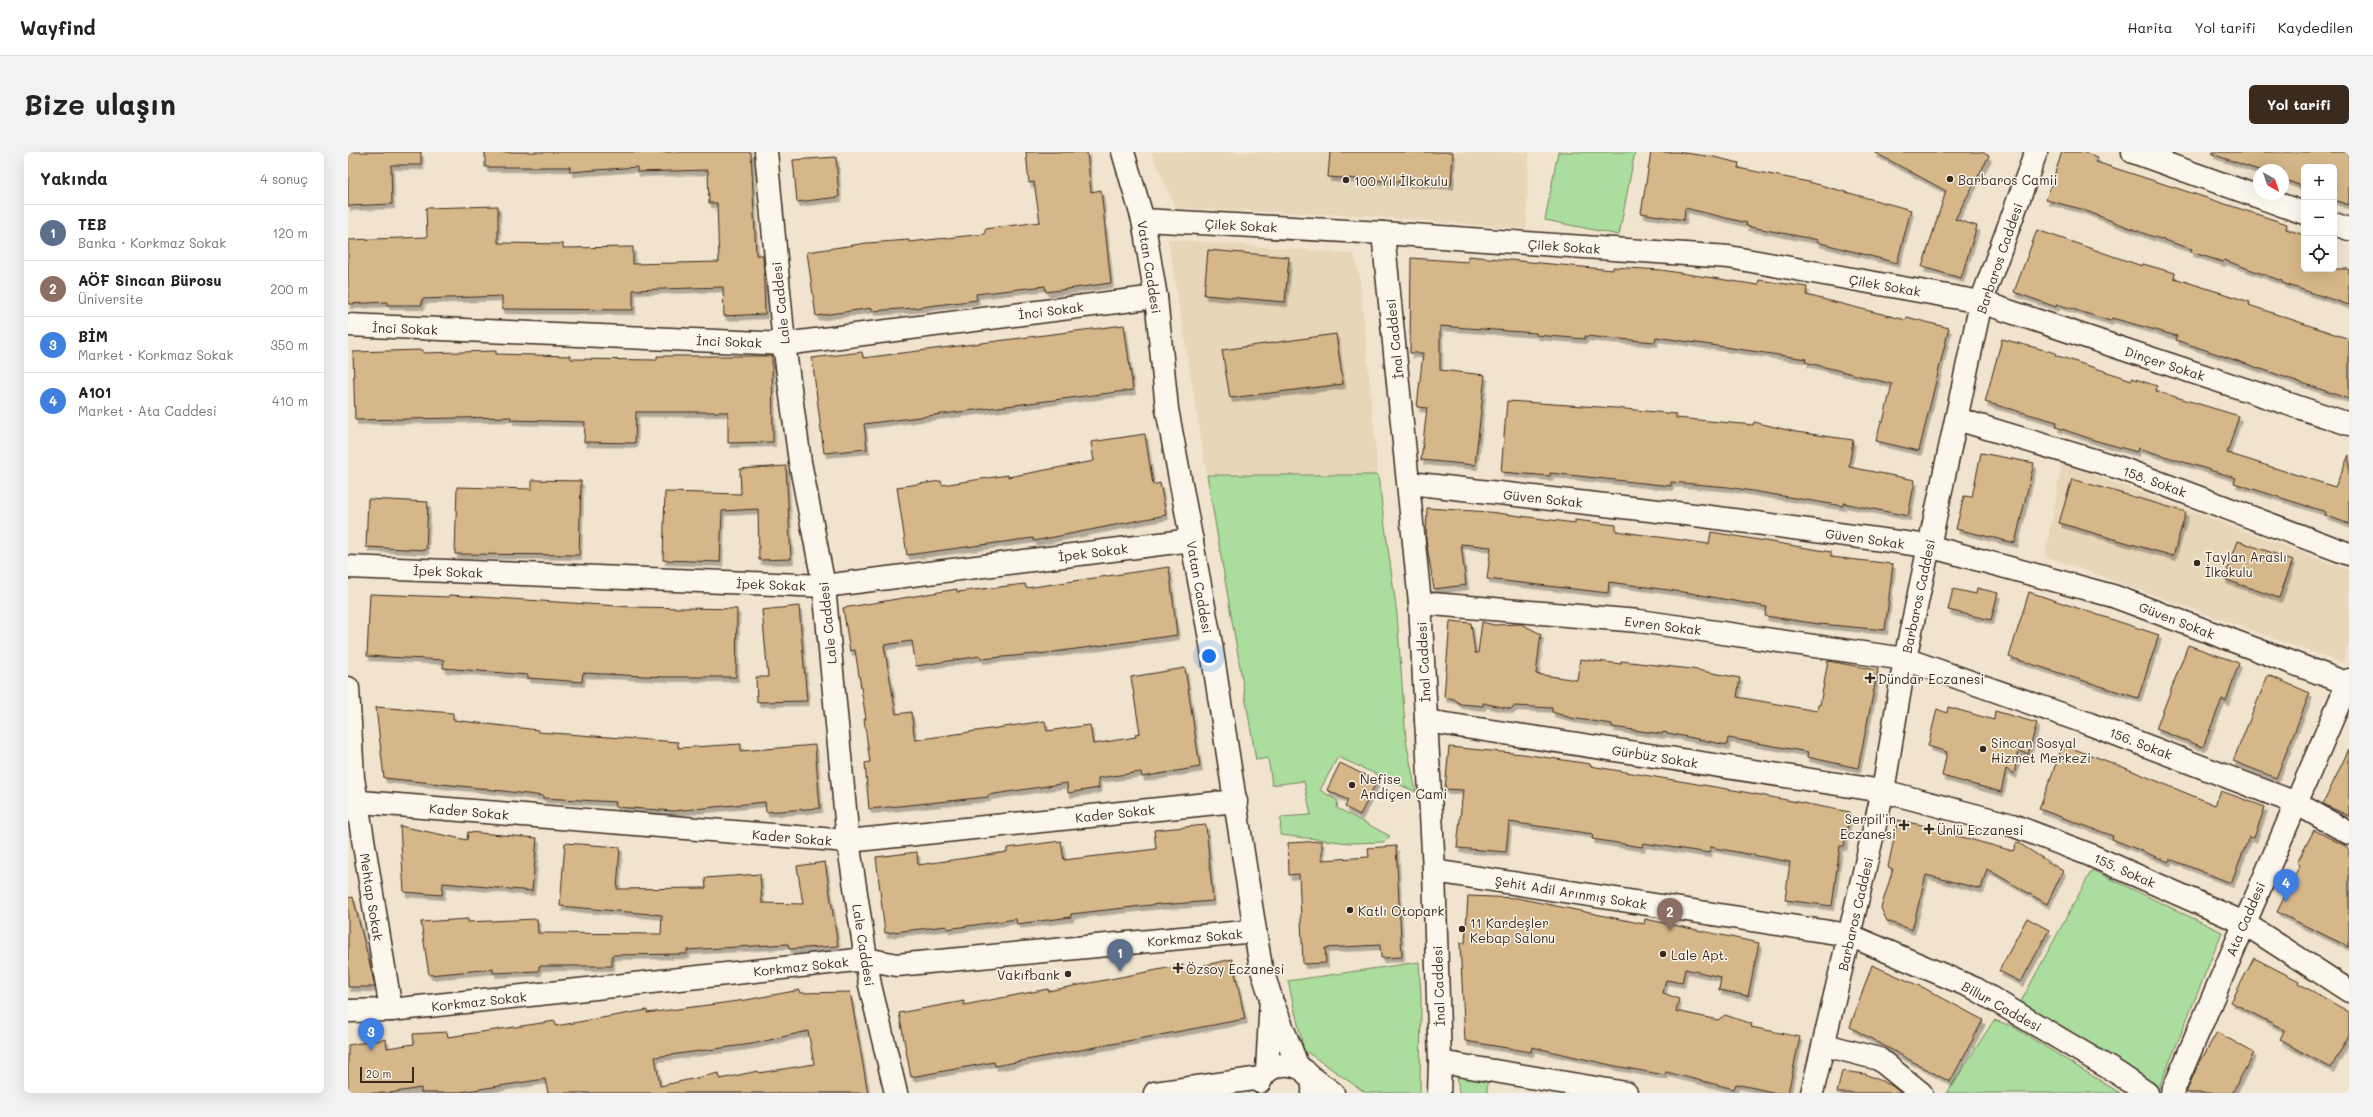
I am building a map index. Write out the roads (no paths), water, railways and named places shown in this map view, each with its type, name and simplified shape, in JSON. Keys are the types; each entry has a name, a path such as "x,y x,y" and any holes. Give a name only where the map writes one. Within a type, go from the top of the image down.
{"street":[{"name":"Lale Caddesi","path":"766,152 784,344 800,462 824,586 848,841 866,959 896,1093"},
{"name":"Vatan Caddesi","path":"1123,152 1143,220 1156,297 1166,409 1192,540 1236,800 1261,967 1271,998 1262,1081"},
{"name":"Barbaros Caddesi","path":"1812,1093 1825,1045 1883,791 1905,659 1981,302 2036,152"},
{"path":"2133,152 2301,212"},
{"name":"Çilek Sokak","path":"1143,220 1383,233 1729,257 1981,302"},
{"path":"2337,225 2349,229"},
{"name":"İnal Caddesi","path":"1383,233 1420,603 1434,871 1440,1062 1439,1093"},
{"name":"İnci Sokak","path":"348,326 784,344 1156,297"},
{"name":"Dinçer Sokak","path":"1981,302 2349,424"},
{"name":"158. Sokak","path":"1957,419 2123,469 2349,554"},
{"name":"Güven Sokak","path":"1409,483 1703,516 1928,546 2113,596 2349,683"},
{"name":"İpek Sokak","path":"348,567 824,586 1192,540"},
{"name":"Evren Sokak","path":"1420,603 1639,621 1905,659"},
{"name":"156. Sokak","path":"1905,659 2087,722 2296,803 2349,833"},
{"name":"Ata Caddesi","path":"2172,1093 2244,922 2349,683"},
{"name":"Mehtap Sokak","path":"348,688 353,778 352,802 391,1010"},
{"name":"Gürbüz Sokak","path":"1426,721 1883,791"},
{"name":"155. Sokak","path":"1883,791 2012,825 2088,854 2244,922 2349,991"},
{"name":"Kader Sokak","path":"352,802 848,841 1236,800"},
{"name":"Şehit Adil Arınmış Sokak","path":"1434,871 1849,935"},
{"name":"Korkmaz Sokak","path":"348,1011 391,1010 866,959 897,964 1255,931"},
{"name":"Billur Caddesi","path":"1849,935 1976,990 2119,1074 2147,1093"},
{"path":"1271,998 1306,1078"},
{"path":"1825,1045 1879,1059 1920,1093"},
{"path":"1440,1062 1626,1093"},
{"path":"1155,1093 1262,1081 1282,1064 1333,1093"}],"place":[{"name":"Barbaros Camii","path":"1950,179"},
{"name":"100 Yıl İlkokulu","path":"1346,180"},
{"name":"Taylan Araslı İlkokulu","path":"2197,563"},
{"name":"Dündar Eczanesi","path":"1870,678"},
{"name":"Sincan Sosyal Hizmet Merkezi","path":"1983,749"},
{"name":"Nefise Andiçen Cami","path":"1352,785"},
{"name":"Serpil'in Eczanesi","path":"1904,825"},
{"name":"Ünlü Eczanesi","path":"1929,829"},
{"name":"A101","path":"2286,902"},
{"name":"Katlı Otopark","path":"1350,910"},
{"name":"11 Kardeşler Kebap Salonu","path":"1462,929"},
{"name":"AÖF Sincan Bürosu","path":"1670,931"},
{"name":"Lale Apt.","path":"1663,954"},
{"name":"Özsoy Eczanesi","path":"1178,968"},
{"name":"TEB","path":"1120,972"},
{"name":"Vakıfbank","path":"1068,974"},
{"name":"BİM","path":"371,1051"}]}
